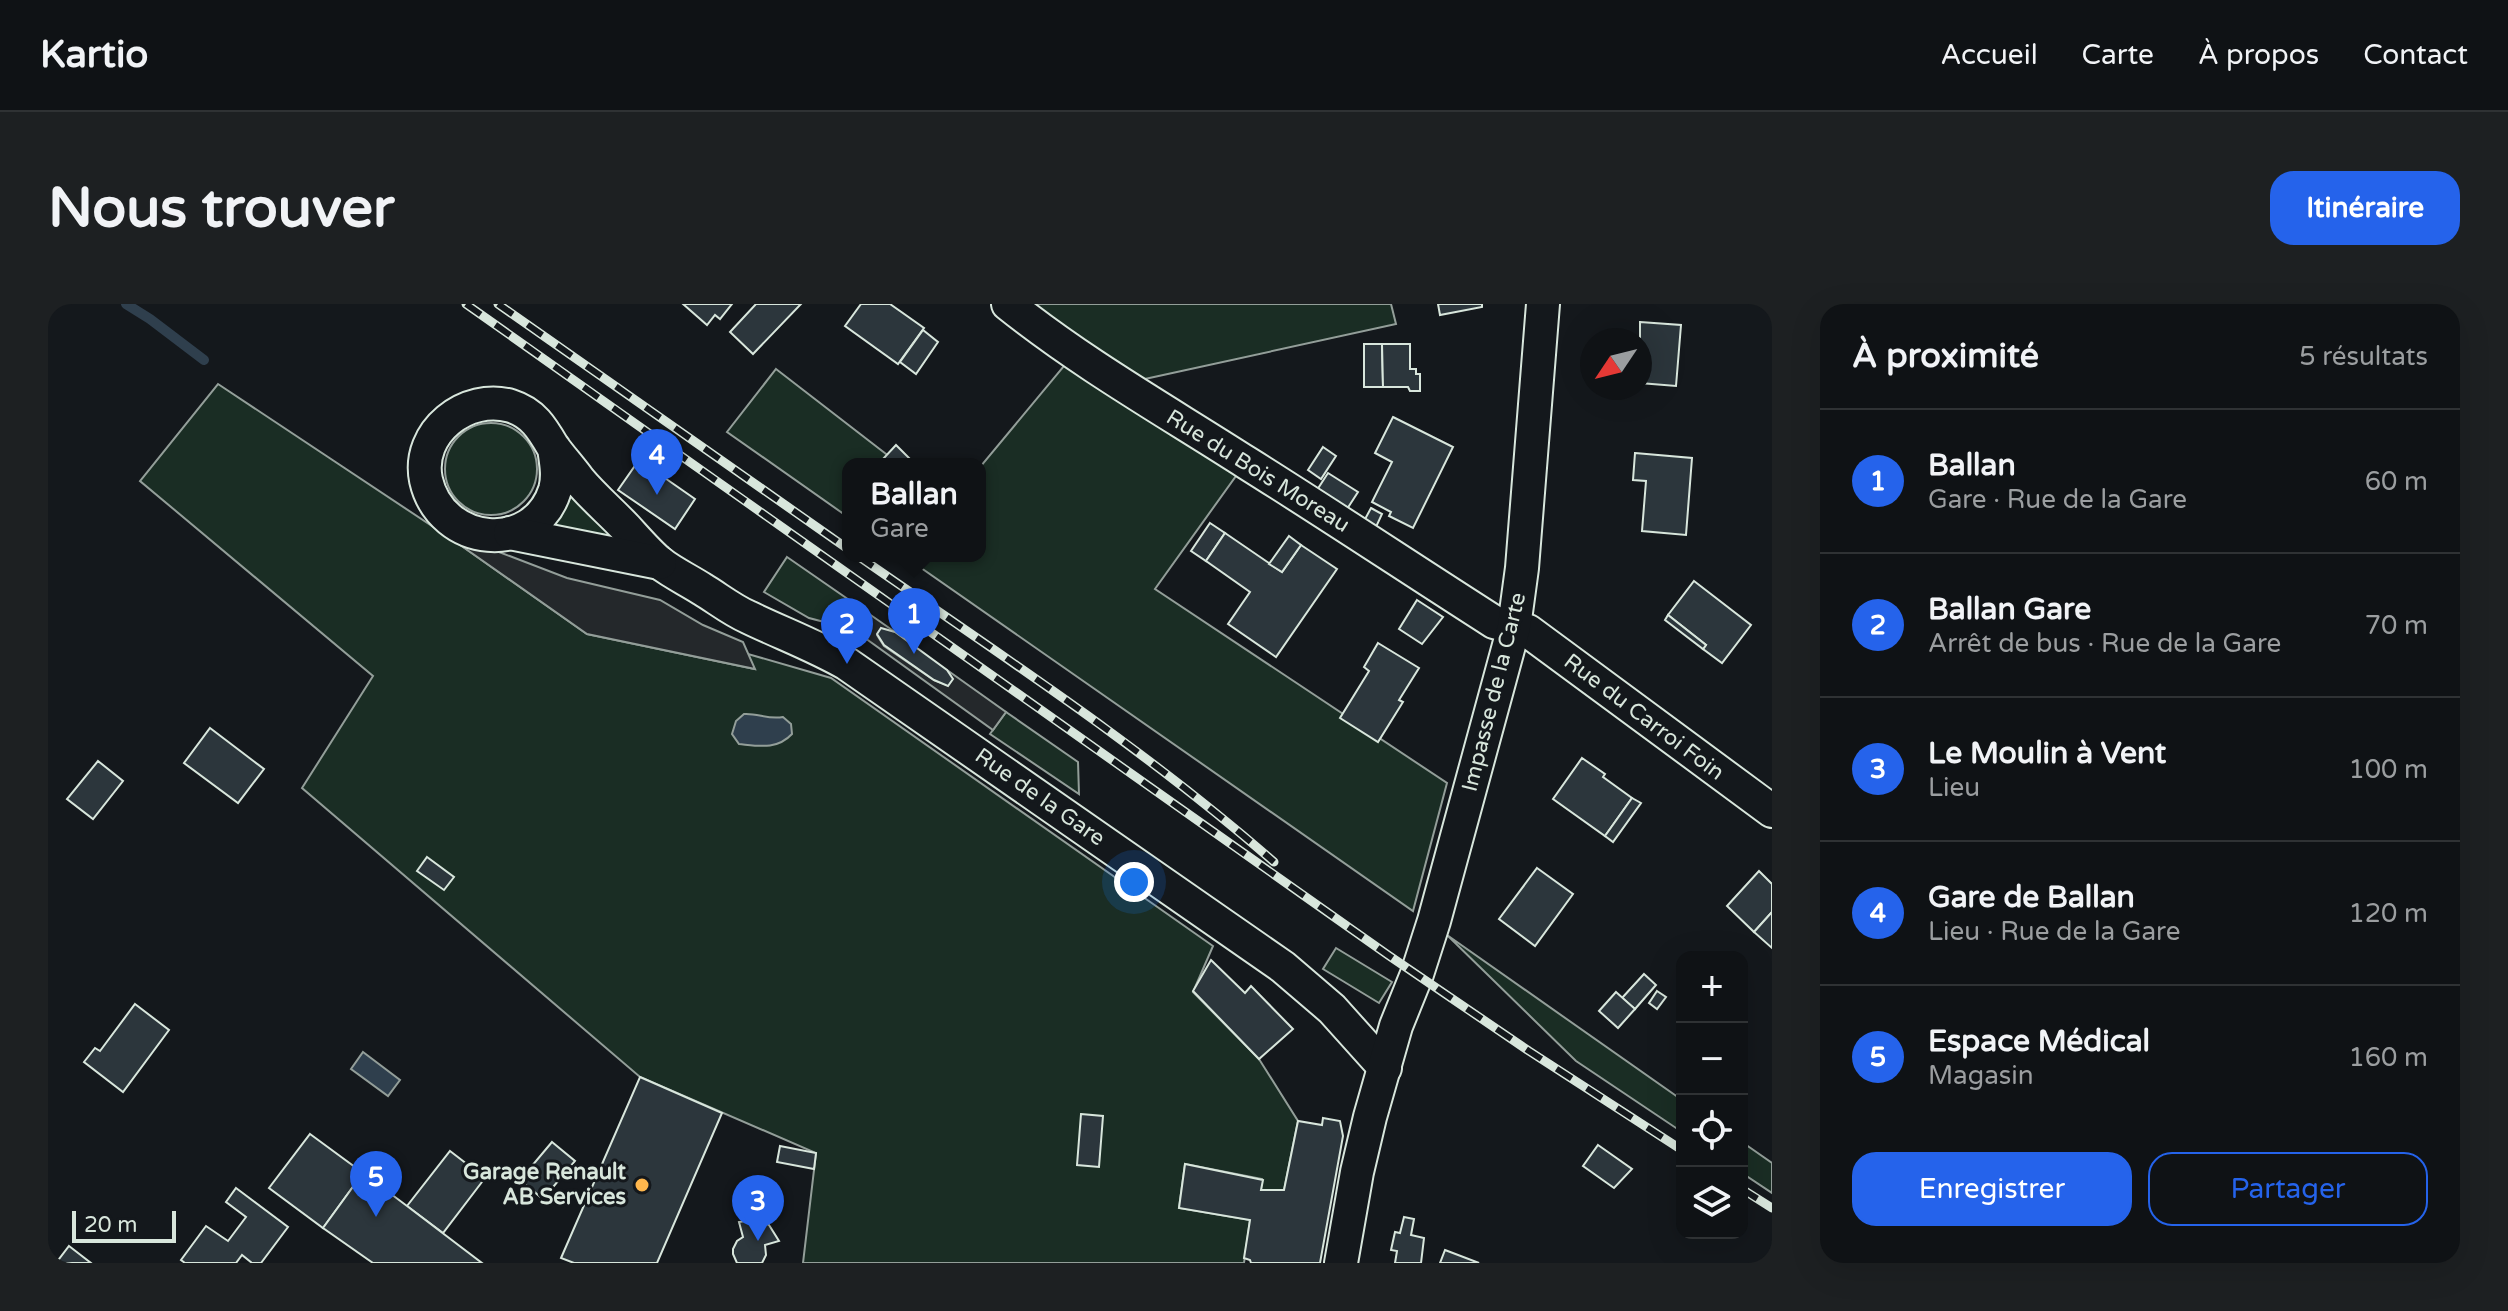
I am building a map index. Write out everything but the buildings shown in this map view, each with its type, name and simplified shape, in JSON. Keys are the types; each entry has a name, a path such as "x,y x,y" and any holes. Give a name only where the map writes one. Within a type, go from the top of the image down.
{"street":[{"name":"Rue du Bois Moreau","path":"1008,304 1052,339 1121,385 1494,622 1514,627"},
{"name":"Impasse de la Carte","path":"1385,1068 1396,1026 1434,921 1514,627 1522,568 1543,304"},
{"name":"Rue de la Gare","path":"660,563 510,533 486,536 464,530 445,516 431,498 425,476 427,453 437,432 451,416 469,406 490,403 511,406 530,415 544,429 554,448 582,483 660,563 745,616 847,664 1081,825 1283,967 1332,1009 1385,1068"},
{"path":"510,533 529,524 545,509 555,490 558,469 554,448"},
{"name":"Rue du Carroi Foin","path":"1514,627 1528,631 1772,811"},
{"path":"1341,1263 1357,1172 1385,1068"}],"green space":[{"path":"1008,304 1391,304 1396,324 1122,384 1246,462 1155,589 1447,783 1413,911 913,562 986,562 986,460 1074,354"},
{"path":"776,369 891,458 842,458 842,513 727,432"},
{"path":"218,384 456,542 587,634 754,669 748,654 831,678 1213,946 1193,992 1259,1059 1298,1121 1284,1190 1261,1190 1262,1179 1185,1164 1179,1208 1250,1220 1244,1263 803,1263 816,1153 640,1077 302,788 373,676 140,481"},
{"path":"491,423 517,431 529,443 537,469 529,495 517,507 491,515 465,507 453,495 445,469 453,443 465,431"},
{"path":"568,492 628,543 546,530"},
{"path":"787,557 852,602 836,625 809,618 764,592"},
{"path":"1006,712 1078,762 1079,794 990,734"},
{"path":"1447,935 1676,1096 1676,1128 1576,1061"},
{"path":"1336,948 1392,982 1379,1003 1323,969"},
{"path":"1748,1146 1772,1163 1772,1193 1748,1177"}],"shaded area":[{"path":"456,542 499,552 567,578 660,600 703,625 743,642 755,669 587,634"},
{"path":"852,602 895,632 881,629 877,635 884,646 934,680 947,685 952,679 947,670 1006,712 993,730 840,620"}],"water":[{"path":"744,714 783,717 791,724 792,734 774,745 739,744 732,734 736,721"},
{"path":"363,1052 400,1080 388,1096 351,1069"}],"waterway":[{"path":"126,304 204,360"}],"railway":[{"path":"466,304 1388,955 1676,1146"},
{"path":"498,304 842,545"},
{"path":"867,562 1122,741 1274,862"},
{"path":"1748,1193 1772,1208"}],"place":[{"name":"Gare de Ballan","path":"657,495"},
{"name":"Ballan","path":"914,654"},
{"name":"Ballan Gare","path":"847,664"},
{"name":"Garage Renault AB Services","path":"642,1185"},
{"name":"Espace Médical","path":"376,1217"},
{"name":"Le Moulin à Vent","path":"758,1241"}]}
